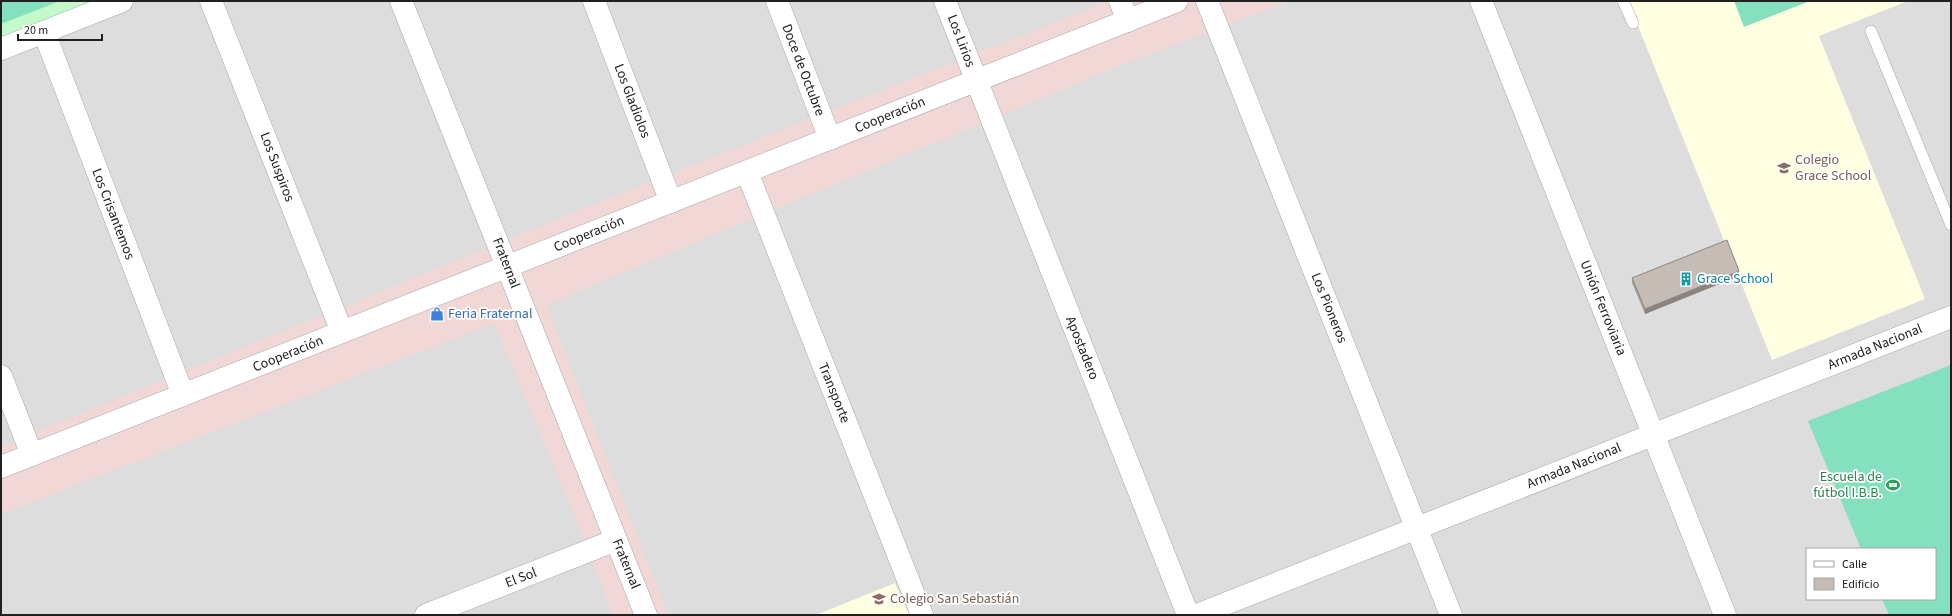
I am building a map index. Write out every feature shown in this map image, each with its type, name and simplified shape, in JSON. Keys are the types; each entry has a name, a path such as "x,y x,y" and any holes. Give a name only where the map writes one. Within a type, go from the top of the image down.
{"street":[{"path":"1,49 122,1"},
{"name":"Los Suspiros","path":"211,1 342,332"},
{"name":"Fraternal","path":"401,1 646,615"},
{"name":"Los Gladiolos","path":"594,1 671,202"},
{"name":"Doce de Octubre","path":"776,1 830,139"},
{"name":"Los Lirios","path":"946,1 976,81"},
{"name":"Cooperación","path":"1,467 976,81 1124,11 1177,1"},
{"name":"Los Pioneros","path":"1207,1 1451,615"},
{"name":"Unión Ferroviaria","path":"1481,1 1725,615"},
{"name":"Los Crisantemos","path":"44,32 184,395"},
{"name":"Apostadero","path":"976,81 1188,615"},
{"name":"Transporte","path":"747,172 922,615"},
{"name":"Armada Nacional","path":"1197,615 1951,317"},
{"path":"1,376 32,455"},
{"name":"El Sol","path":"426,615 616,540"}],"lane":[{"path":"1623,1 1633,23"},
{"path":"1871,31 1951,225"}],"shaded area":[{"path":"1,1 1951,1 1951,615 1,615"},
{"name":"Feria Fraternal","path":"1109,1 1289,1 1132,61 546,305 668,615 613,615 577,522 494,323 1,514 1,446 627,191"},
{"name":"Colegio Grace School","path":"1628,1 1908,1 1819,36 1925,299 1772,360"},
{"name":"Colegio San Sebastián","path":"895,583 909,615 816,615"}],"green space":[{"path":"1,1 92,1 1,39"},
{"path":"1,1 60,1 1,24"},
{"path":"1734,1 1810,1 1744,27"},
{"name":"Escuela de fútbol I.B.B.","path":"1951,365 1951,615 1889,615 1882,600 1936,600 1936,548 1861,548 1808,421"}],"building":[{"name":"Grace School","path":"1727,240 1739,271 1645,309 1632,278"}],"place":[{"name":"Colegio Grace School","path":"1784,168"},
{"name":"Grace School","path":"1686,279"},
{"name":"Feria Fraternal","path":"437,314"},
{"name":"Escuela de fútbol I.B.B.","path":"1893,485"},
{"name":"Colegio San Sebastián","path":"879,599"}]}
